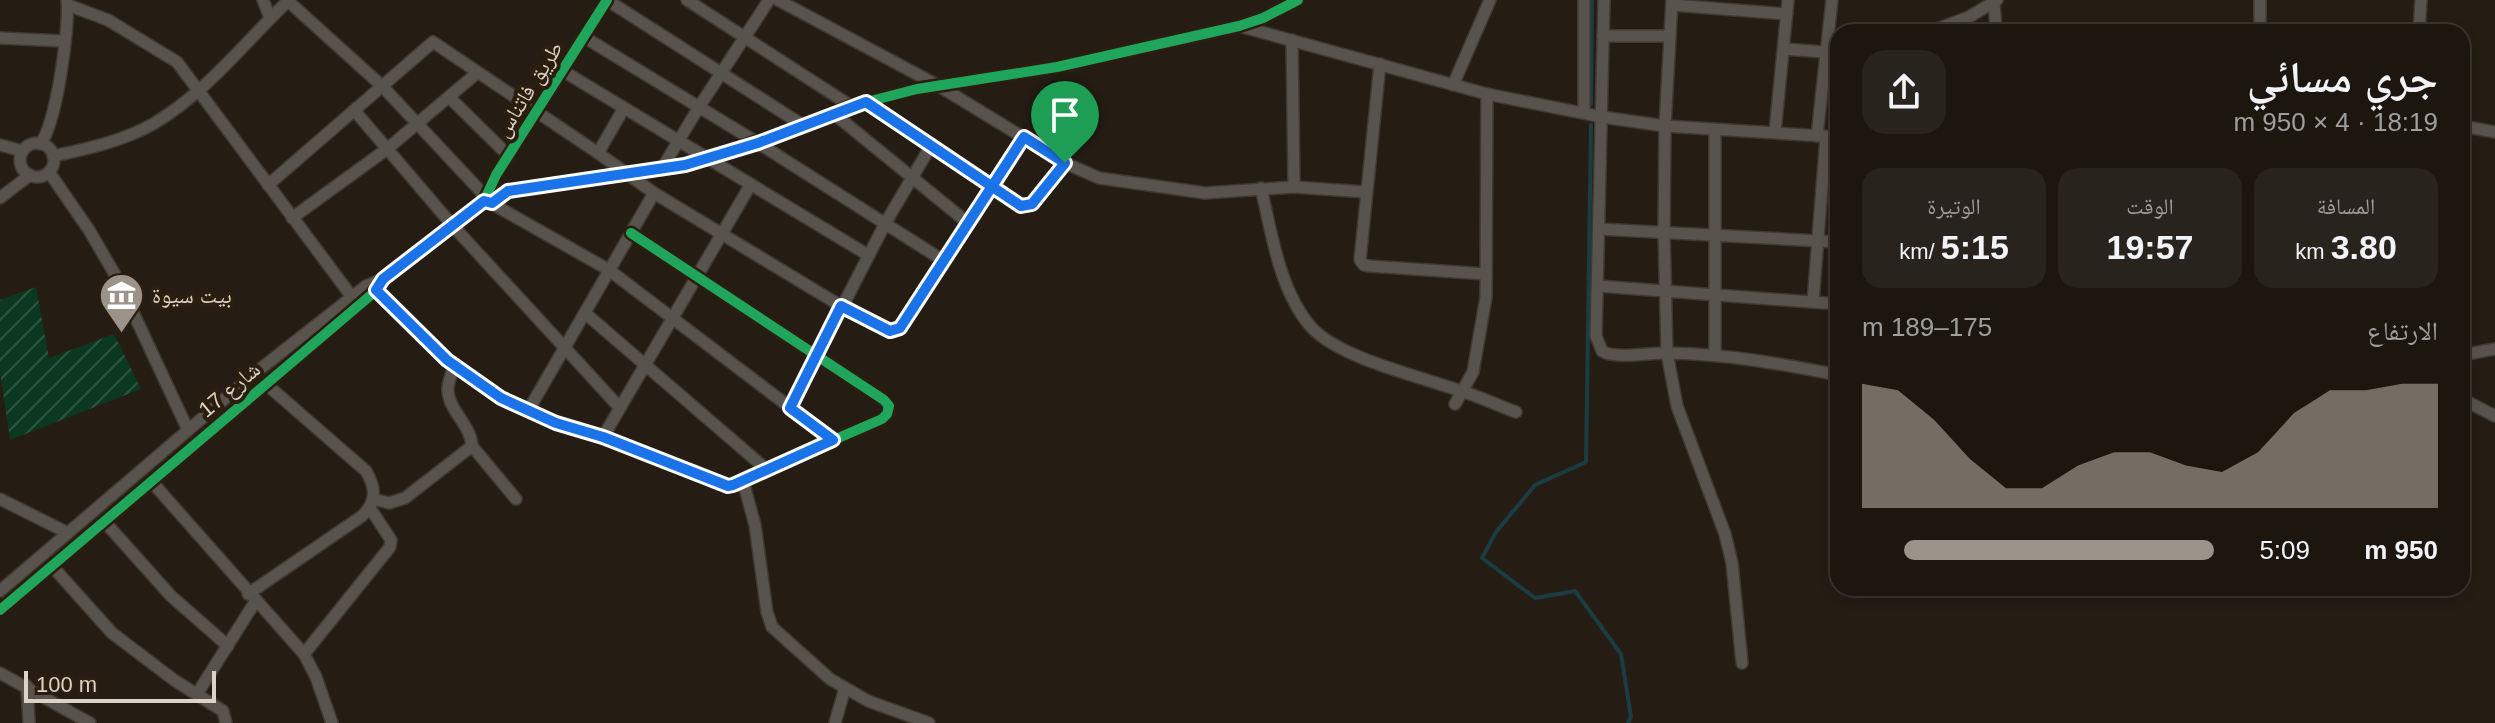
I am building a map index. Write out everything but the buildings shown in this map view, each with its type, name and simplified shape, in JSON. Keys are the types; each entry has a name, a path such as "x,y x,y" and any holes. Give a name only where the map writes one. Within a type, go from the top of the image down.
{"street":[{"path":"263,0 270,18"},
{"path":"607,0 804,126"},
{"name":"طريق فاتناس","path":"488,200 496,175 607,0"},
{"path":"687,0 851,106"},
{"path":"661,170 720,72 769,0"},
{"path":"778,0 939,86 1065,163 1099,178 1205,193 1294,187 1366,192"},
{"path":"488,200 516,189 661,170 710,159 851,106 939,86 1057,67 1239,26 1298,0"},
{"path":"1453,85 1490,0"},
{"path":"1584,0 1584,113"},
{"path":"1604,0 1596,336 1602,351 1612,355 1667,353 1750,358 1830,373"},
{"path":"1775,132 1788,0"},
{"path":"1832,0 1832,24"},
{"path":"2260,0 2260,24"},
{"path":"2420,24 2421,0"},
{"path":"53,156 129,135 151,125 200,89 288,1 382,86 488,200 609,270 833,440"},
{"path":"1950,24 1996,1"},
{"path":"1996,1 1996,24"},
{"path":"40,144 52,120 67,2 108,20 177,62 352,297"},
{"path":"1742,663 1732,563 1725,534 1677,406 1667,353 1664,290 1665,126 1672,3 1787,14"},
{"path":"1239,26 1487,94 1602,117 1665,126 1827,137"},
{"path":"1603,36 1670,36"},
{"path":"584,37 886,222 944,261"},
{"path":"0,38 64,41"},
{"path":"1292,40 1294,187"},
{"path":"268,185 433,42 654,193 841,306 890,331 896,331 1024,137"},
{"path":"1784,49 1830,53"},
{"path":"1380,64 1359,255 1364,265 1486,274"},
{"path":"563,71 868,255"},
{"path":"292,218 387,149 477,73"},
{"path":"1813,302 1830,87"},
{"path":"1455,404 1476,361 1486,297 1487,94"},
{"path":"450,98 509,156"},
{"path":"866,102 1021,206 1032,204 1065,163"},
{"path":"598,153 624,108"},
{"path":"354,110 453,226 620,408"},
{"path":"833,113 968,223"},
{"path":"2470,127 2495,132"},
{"path":"1715,130 1715,355"},
{"path":"30,175 21,164 23,151 31,145 40,144 49,148 53,156 49,172 117,278 188,430"},
{"path":"790,408 868,255 932,144"},
{"path":"0,145 23,151"},
{"path":"0,198 30,175 40,176 49,172"},
{"path":"603,437 751,184"},
{"path":"1261,188 1279,261 1295,300 1312,327 1332,343 1369,360 1516,412"},
{"path":"528,411 654,193"},
{"name":"شارع 17","path":"0,591 188,430 352,297 383,279 488,200"},
{"path":"1599,229 1830,242"},
{"path":"376,290 454,366 501,398 569,427 603,437 728,486 882,419 887,414 889,406 884,400 631,233"},
{"name":"شارع 17","path":"0,610 376,290 383,279"},
{"path":"1598,286 1830,303"},
{"path":"585,313 766,469"},
{"path":"2470,354 2495,349"},
{"path":"454,366 448,385 449,397 470,435 472,446 516,499"},
{"path":"266,384 366,471 372,481 372,504 391,540 390,547 304,654"},
{"path":"2470,403 2495,416"},
{"path":"197,694 228,646 252,598 372,504 405,498 472,446"},
{"path":"151,481 304,654 316,677 332,723"},
{"path":"743,481 755,525 767,612 772,627 830,679 868,701 929,723"},
{"path":"0,499 68,533"},
{"path":"104,521 171,596 228,646"},
{"path":"52,566 112,633 223,711 226,723"},
{"path":"0,673 90,723"},
{"path":"27,686 29,723"},
{"path":"835,723 845,688"}],"green space":[{"path":"36,287 49,358 114,334 141,389 10,440 0,372 0,300"}],"waterway":[{"path":"1591,104 1592,0"},
{"path":"1591,125 1586,462 1535,485 1496,532 1482,558 1535,598 1575,591 1621,654 1631,717 1628,723"}],"cycle path":[{"path":"0,610 371,295 383,279 484,201 496,175 607,0"},
{"path":"492,203 503,193 516,189 685,165 804,126 851,106 917,89 1057,67 1239,26 1298,0"},
{"path":"376,290 447,360 501,398 556,423 603,437 728,486 882,419 887,414 889,406 884,400 631,233"}],"place":[{"name":"بيت سيوة","path":"121,334"}],"route":[{"path":"1065,163 1024,137 991,187 900,328 898,330 890,331 841,306 790,408 833,440 728,486 603,437 556,423 501,398 447,360 376,290 383,279 484,201 492,203 508,191 661,170 710,159 866,102 932,144 991,187 1021,206 1032,204 1065,163"}]}
